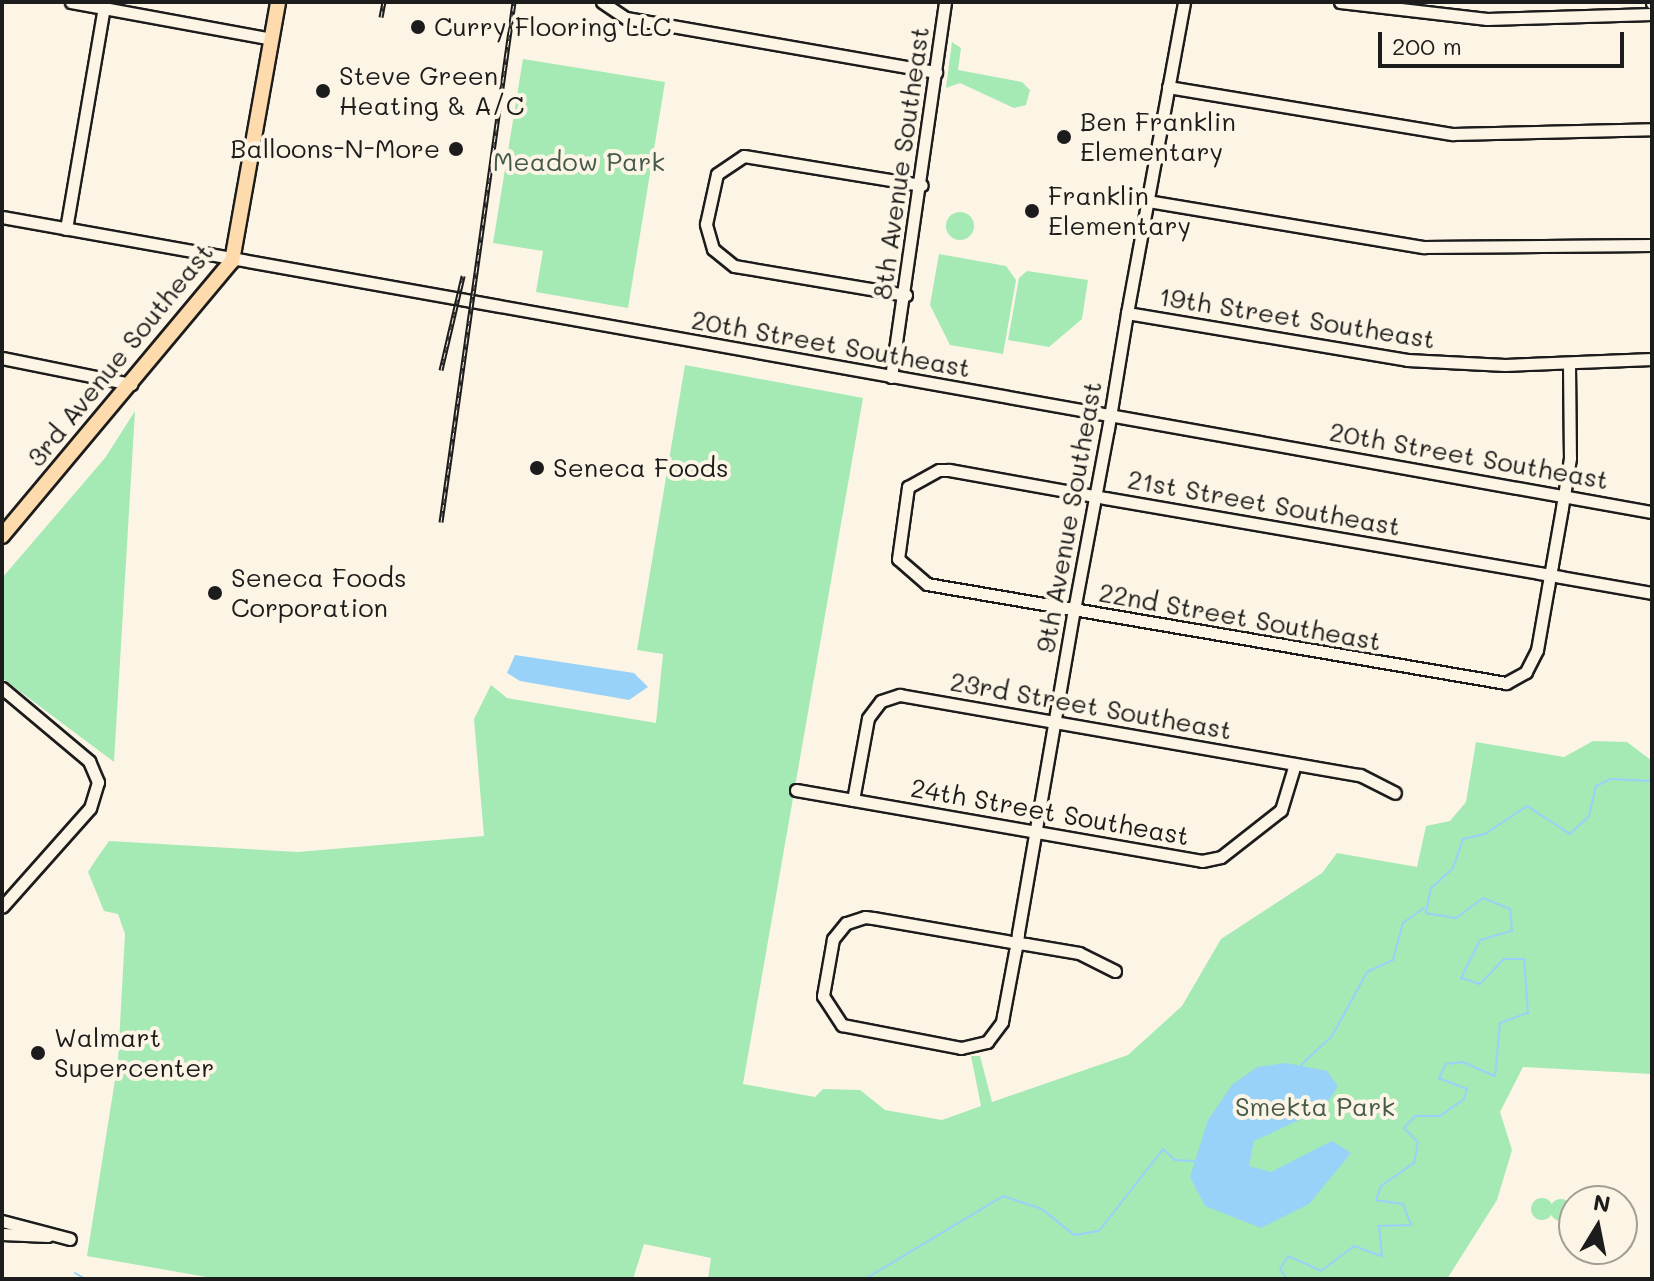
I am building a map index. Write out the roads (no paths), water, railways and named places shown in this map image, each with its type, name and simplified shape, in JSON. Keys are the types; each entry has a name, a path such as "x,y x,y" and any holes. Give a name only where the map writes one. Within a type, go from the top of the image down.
{"main road":[{"name":"3rd Avenue Southeast","path":"2,536 232,261 278,2"}],"street":[{"path":"71,2 104,5 272,39"},
{"path":"602,2 626,18 936,72"},
{"name":"8th Avenue Southeast","path":"891,377 922,185 945,2"},
{"name":"9th Avenue Southeast","path":"1017,943 865,917 836,933 827,967 824,1003 842,1025 965,1048 992,1037 1002,1022 1017,943 1074,610 1184,2"},
{"path":"1340,2 1487,19 1652,14"},
{"path":"66,229 104,5"},
{"path":"1168,87 1453,134 1652,129"},
{"path":"906,295 727,263 706,235 709,204 717,174 744,156 922,185"},
{"path":"1148,201 1423,247 1652,245"},
{"name":"20th Street Southeast","path":"2,217 232,261 1652,512"},
{"name":"19th Street Southeast","path":"1127,313 1369,356 1569,365 1652,359"},
{"path":"2,358 131,384"},
{"path":"1550,575 1564,495 1569,365"},
{"name":"21st Street Southeast","path":"900,520 908,487 931,470 1652,593"},
{"name":"22nd Street Southeast","path":"900,520 898,559 918,581 1488,682 1526,672 1550,575"},
{"path":"2,688 89,761 98,782 90,808 2,907"},
{"name":"23rd Street Southeast","path":"853,800 868,718 887,698 1055,722 1360,775 1395,793"},
{"name":"24th Street Southeast","path":"796,790 1036,832 1216,859 1281,810 1295,764"},
{"path":"1017,943 1087,955 1115,971"},
{"path":"2,1221 70,1239"},
{"path":"2,1234 53,1235"}],"water":[{"path":"515,655 634,673 648,687 629,700 520,681 507,673"},
{"path":"1286,1063 1327,1071 1338,1086 1323,1109 1254,1141 1249,1166 1271,1172 1332,1141 1351,1153 1309,1204 1261,1228 1205,1206 1190,1177 1208,1120 1232,1085 1257,1067"}],"waterway":[{"path":"1287,1279 1280,1269 1288,1256 1321,1271 1354,1246 1382,1256 1379,1226 1411,1225 1403,1204 1376,1200 1381,1186 1414,1163 1418,1142 1404,1128 1415,1116 1440,1116 1464,1099 1467,1089 1439,1078 1446,1064 1463,1062 1495,1076 1500,1023 1528,1013 1524,959 1504,959 1480,984 1461,978 1480,940 1512,931 1510,909 1483,898 1456,918 1426,913 1431,888 1453,868 1463,839 1485,834 1527,806 1570,834 1589,816 1596,786 1611,779 1652,781"},
{"path":"1301,1065 1332,1036 1367,972 1393,960 1403,923 1424,908"},
{"path":"865,1279 1003,1196 1042,1209 1074,1235 1099,1231 1163,1149 1175,1160 1194,1161"},
{"path":"75,1273 86,1279"}],"railway":[{"path":"381,17 384,2"},
{"path":"441,522 514,2"},
{"path":"441,370 463,276"}],"place":[{"name":"Curry Flooring LLC","path":"418,27"},
{"name":"Steve Green Heating & A/C","path":"323,91"},
{"name":"Ben Franklin Elementary","path":"1064,137"},
{"name":"Balloons-N-More","path":"456,149"},
{"name":"Franklin Elementary","path":"1032,211"},
{"name":"Seneca Foods","path":"537,468"},
{"name":"Seneca Foods Corporation","path":"215,593"},
{"name":"Walmart Supercenter","path":"38,1053"}],"park label":[{"name":"Meadow Park","path":"579,162"},
{"name":"Smekta Park","path":"1315,1107"}]}
